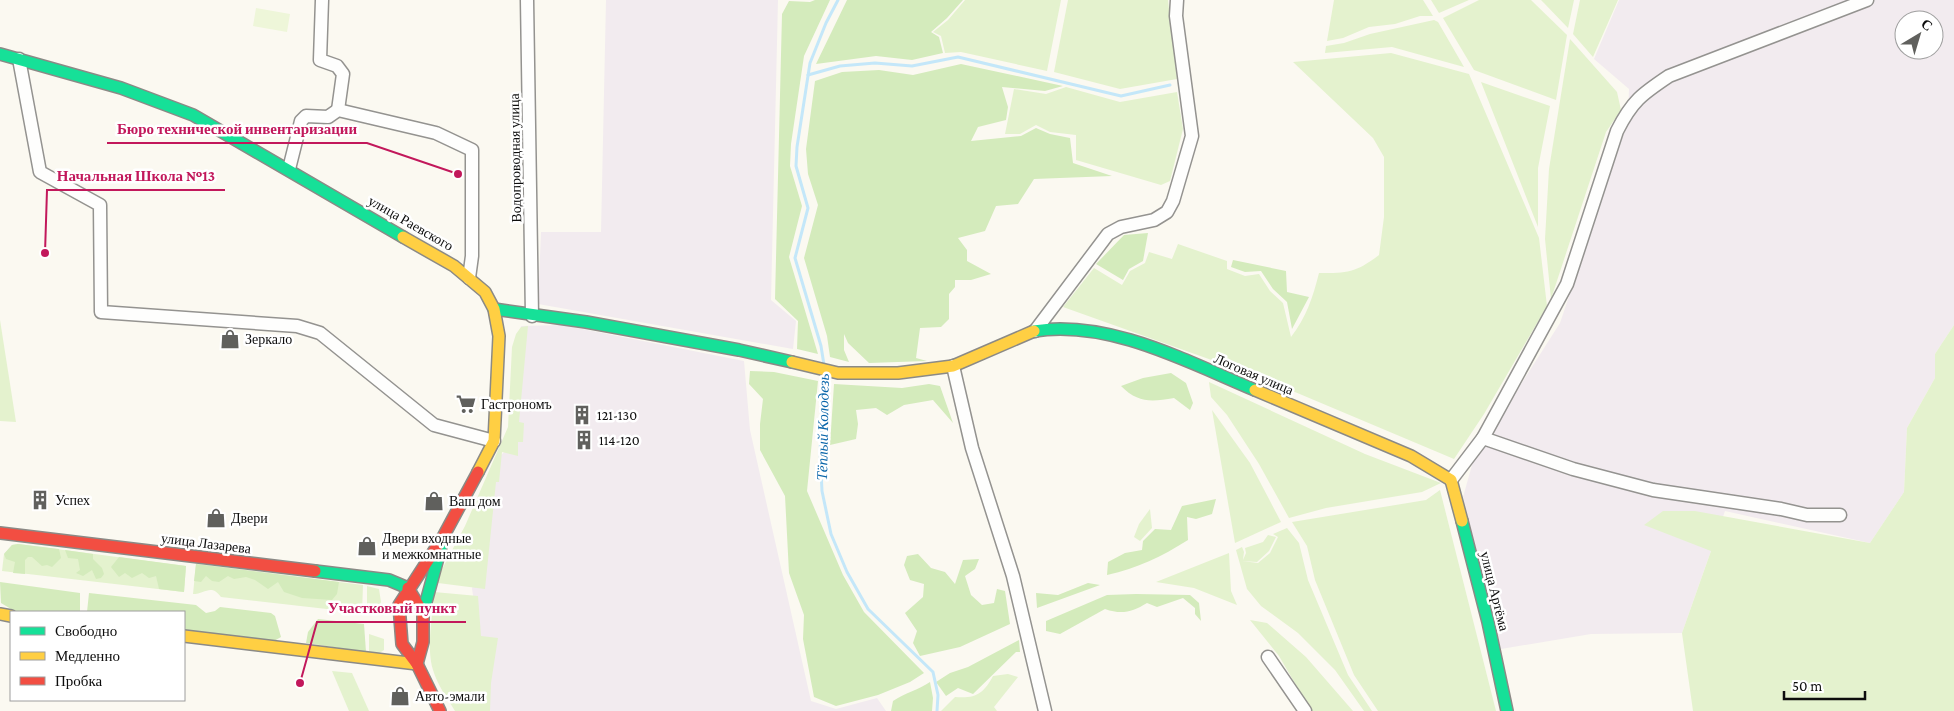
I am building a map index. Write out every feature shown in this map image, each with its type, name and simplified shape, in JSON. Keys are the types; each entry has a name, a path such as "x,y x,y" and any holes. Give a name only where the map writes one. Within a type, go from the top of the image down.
{"main road":[{"name":"улица Раевского","path":"0,54 72,73 155,99 193,115 431,252 469,278 485,292 494,309"},
{"path":"440,711 417,664 402,644 399,605 408,588 443,537 494,441 499,336 494,309 532,316"},
{"name":"Логовая улица","path":"532,316 586,322 738,350 838,373 898,373 954,366 1034,331 1061,328 1089,330 1159,350 1411,456 1451,480"},
{"name":"улица Артёма","path":"1451,480 1488,622 1507,711"},
{"name":"улица Лазарева","path":"0,533 389,580 408,588"},
{"path":"417,664 423,642 423,613 443,537"},
{"path":"408,588 423,613"},
{"path":"185,636 417,664"}],"street":[{"path":"289,169 301,121 306,116 328,117 338,110 343,74 337,66 320,60 322,0"},
{"name":"Водопроводная улица","path":"527,0 532,316"},
{"name":"Логовая улица","path":"1034,331 1108,234 1121,227 1154,220 1167,212 1173,201 1192,136 1176,16 1177,0"},
{"path":"1451,480 1483,438 1566,284 1617,131 1629,108 1644,93 1669,76 1867,0"},
{"path":"19,59 40,172 100,205 101,312 297,326 320,333 434,425 494,441"},
{"path":"338,110 436,133 472,150 472,256 469,278"},
{"path":"954,366 972,448 1013,576 1045,711"},
{"path":"1483,438 1574,469 1653,490 1780,509 1807,515 1840,515"},
{"path":"1268,657 1305,711"}],"shaded area":[{"path":"606,0 778,0 771,300 796,321 793,349 538,304 541,232 601,232"},
{"path":"1619,0 1954,0 1954,325 1935,354 1935,378 1907,428 1904,492 1870,543 1725,511 1682,633 1591,634 1501,649 1463,497 1474,458 1560,323 1628,121 1629,89 1594,59"},
{"path":"562,325 744,361 750,430 811,701 836,709 877,698 886,711 482,711 477,619 472,589 500,456 510,447 521,326"}],"green space":[{"path":"830,0 804,56 791,144 790,166 802,206 789,257 818,354 797,349 798,321 775,299 782,14 789,1 810,2"},
{"path":"847,0 963,0 931,32 939,37 943,53 912,60 876,56 816,64"},
{"path":"965,0 1061,0 1047,71 961,52 945,53 941,36 933,32 948,20"},
{"path":"1068,0 1168,0 1177,79 1120,89 1054,72"},
{"path":"1334,0 1423,0 1433,16 1420,16 1395,24 1369,27 1343,38 1327,41"},
{"path":"1431,0 1469,0 1439,13"},
{"path":"1479,0 1531,0 1567,35 1556,100 1474,70 1443,18"},
{"path":"1541,0 1574,0 1568,28 1544,3"},
{"path":"1580,0 1618,0 1593,57 1573,34"},
{"path":"256,8 290,14 287,32 253,26"},
{"path":"1434,20 1438,22 1464,67 1392,47 1325,53 1326,46"},
{"path":"1570,39 1617,92 1621,110 1606,132 1551,299 1545,239 1549,169"},
{"path":"1391,53 1469,74 1539,238 1547,306 1484,414 1454,459 1262,378 1063,307 1094,268 1122,285 1130,271 1145,263 1149,252 1172,259 1178,244 1227,261 1227,269 1245,276 1259,274 1270,291 1283,303 1291,337 1308,307 1319,273 1351,271 1379,255 1384,217 1384,157 1373,138 1293,62"},
{"path":"961,64 1063,86 1045,91 1002,87 1008,107 1006,120 978,127 971,141 1021,136 1036,128 1050,134 1070,138 1073,163 1112,176 1034,179 1018,204 996,206 985,231 958,238 967,250 967,261 991,274 971,280 955,280 955,287 949,294 949,319 941,327 920,328 916,358 927,361 869,363 848,343 844,334 844,350 849,362 830,357 827,336 804,258 818,205 808,174 806,149 815,81 842,72 879,70 913,75"},
{"path":"1481,82 1550,106 1538,168 1538,227"},
{"path":"1066,87 1120,102 1177,92 1183,129 1170,181 1161,185 1076,160 1076,135 1050,132 1036,125 1020,134 1005,134 1014,89 1046,94"},
{"path":"1148,233 1143,261 1129,269 1123,280 1096,264 1124,235"},
{"path":"1233,260 1286,271 1287,292 1309,297 1292,329 1287,302 1273,289 1261,271 1245,272 1231,267"},
{"path":"0,320 16,422 0,421"},
{"path":"1954,325 1954,711 1693,711 1682,633 1711,551 1644,525 1663,511 1695,511 1870,543 1904,492 1907,428 1935,378 1935,354"},
{"path":"528,326 519,422 524,423 523,442 518,442 518,456 502,452 499,482 496,482 485,589 438,583 441,571 465,526 508,427 512,347 516,334 521,327"},
{"path":"750,371 774,372 818,381 807,491 843,575 864,612 924,673 910,682 878,695 836,706 814,697 803,639 804,615 789,573 785,496 760,450 760,424 763,399 749,384"},
{"path":"1171,373 1186,383 1193,403 1190,410 1174,398 1145,400 1133,396 1121,386 1143,378"},
{"path":"1209,382 1365,454 1441,483 1422,492 1326,508 1289,518 1259,464 1227,415 1211,397"},
{"path":"834,384 902,388 929,384 940,386 953,423 933,400 904,405 887,415 876,408 856,410 858,424 856,439 830,445"},
{"path":"1212,410 1250,463 1281,522 1235,543"},
{"path":"1440,490 1496,711 1378,711 1354,675 1315,580 1307,546 1292,522 1426,500"},
{"path":"1216,499 1212,514 1196,519 1187,517 1188,540 1149,561 1107,575 1108,562 1125,553 1142,550 1143,541 1155,529 1171,530 1182,506"},
{"path":"1150,509 1152,528 1140,541 1134,537 1139,524"},
{"path":"1287,528 1299,543 1308,580 1348,675 1372,711 1364,711 1335,670 1298,633 1261,606 1247,589 1236,550 1242,547 1244,552 1243,560 1246,553 1245,548 1263,542 1268,535 1276,537 1269,551 1257,562 1242,561 1258,563 1270,553 1278,537 1273,534"},
{"path":"18,544 186,566 184,592 2,571 4,554 12,545"},
{"path":"18,544 59,549 61,558 52,567 42,566 32,557 28,557 25,560 25,574 13,573 15,562 6,559 4,554 12,545"},
{"path":"65,550 93,554 93,559 102,568 104,574 101,578 96,579 92,570 83,576 76,573 80,570 78,559 68,558"},
{"path":"1229,553 1231,591 1237,605 1194,588 1156,582"},
{"path":"918,554 931,568 945,572 955,584 963,560 979,559 975,569 965,576 971,595 982,605 994,603 997,589 1005,591 1010,624 960,647 920,656 913,643 917,631 905,613 923,597 924,584 910,580 904,565 907,556"},
{"path":"119,557 186,566 184,592 159,589 156,576 149,578 142,573 132,578 125,573 119,577 111,567"},
{"path":"196,564 363,585 362,613 221,597 211,590 193,594"},
{"path":"196,564 339,582 337,594 332,600 302,598 284,592 278,582 268,589 255,580 246,577 234,579 228,576 219,582 212,581 206,576 201,582 194,581"},
{"path":"0,582 80,593 80,611 14,611 1,603"},
{"path":"1088,583 1100,585 1037,608 1036,593 1058,595"},
{"path":"367,586 379,589 381,602 379,607 367,608"},
{"path":"434,592 478,596 481,636 498,638 491,683 490,711 455,711 437,680 433,670 430,651"},
{"path":"89,593 196,605 206,613 215,611 220,607 271,613 275,616 281,637 274,641 185,631 185,611 87,611"},
{"path":"1107,595 1190,595 1199,603 1201,621 1195,614 1195,608 1183,598 1157,607 1147,603 1127,612 1105,609 1060,634 1046,631 1046,621"},
{"path":"318,619 364,624 366,652 306,643 308,632"},
{"path":"1250,620 1267,623 1306,657 1353,711 1311,711 1279,656"},
{"path":"369,634 384,639 384,650 378,654 369,653"},
{"path":"1019,640 1020,652 1016,652 973,694 958,688 946,696 936,682 950,673 968,667"},
{"path":"332,671 352,673 369,711 349,711"},
{"path":"1008,674 1018,677 994,707 997,711 941,711 955,697 974,696 983,691 993,676"},
{"path":"930,682 933,698 932,711 891,711 893,701"}],"waterway":[{"name":"Тёплый Колодезь","path":"824,365 821,346 795,258 808,208 796,166 797,147 810,63 826,23 838,0"},
{"path":"808,75 840,66 875,63 912,66 958,57 1121,96 1170,85"},
{"name":"Тёплый Колодезь","path":"826,376 820,450 822,491 831,534 847,572 868,609 933,672 938,695 937,711"}],"traffic: fast":[{"path":"0,54 121,88 193,115 403,237"},
{"path":"494,309 586,322 739,350 792,362"},
{"path":"1034,331 1062,329 1091,331 1119,337 1175,356 1255,390"},
{"path":"1462,521 1488,622 1507,711"},
{"path":"423,613 441,547"},
{"path":"315,571 389,580 408,588"}],"traffic: slow":[{"path":"403,237 454,266 485,292 494,309 499,336 494,441 478,472"},
{"path":"792,362 838,373 898,373 953,366 1034,331"},
{"path":"1255,390 1411,456 1451,480 1462,521"},
{"path":"0,614 10,616"},
{"path":"185,636 417,664"}],"traffic: jam":[{"path":"440,711 417,664 402,644 399,605 443,537 478,472"},
{"path":"0,533 315,571"},
{"path":"408,588 423,613 423,642 417,664"}],"place":[{"name":"Бюро технической инвентаризации","path":"458,174"},
{"name":"Начальная Школа №13","path":"45,253"},
{"name":"Зеркало","path":"230,339"},
{"name":"Гастрономъ","path":"466,404"},
{"name":"121-130","path":"582,415"},
{"name":"114-120","path":"584,440"},
{"name":"Успех","path":"40,500"},
{"name":"Ваш дом","path":"434,501"},
{"name":"Двери","path":"216,518"},
{"name":"Двери входные и межкомнатные","path":"367,546"},
{"name":"Участковый пункт","path":"300,683"},
{"name":"Авто-эмали","path":"400,696"}]}
